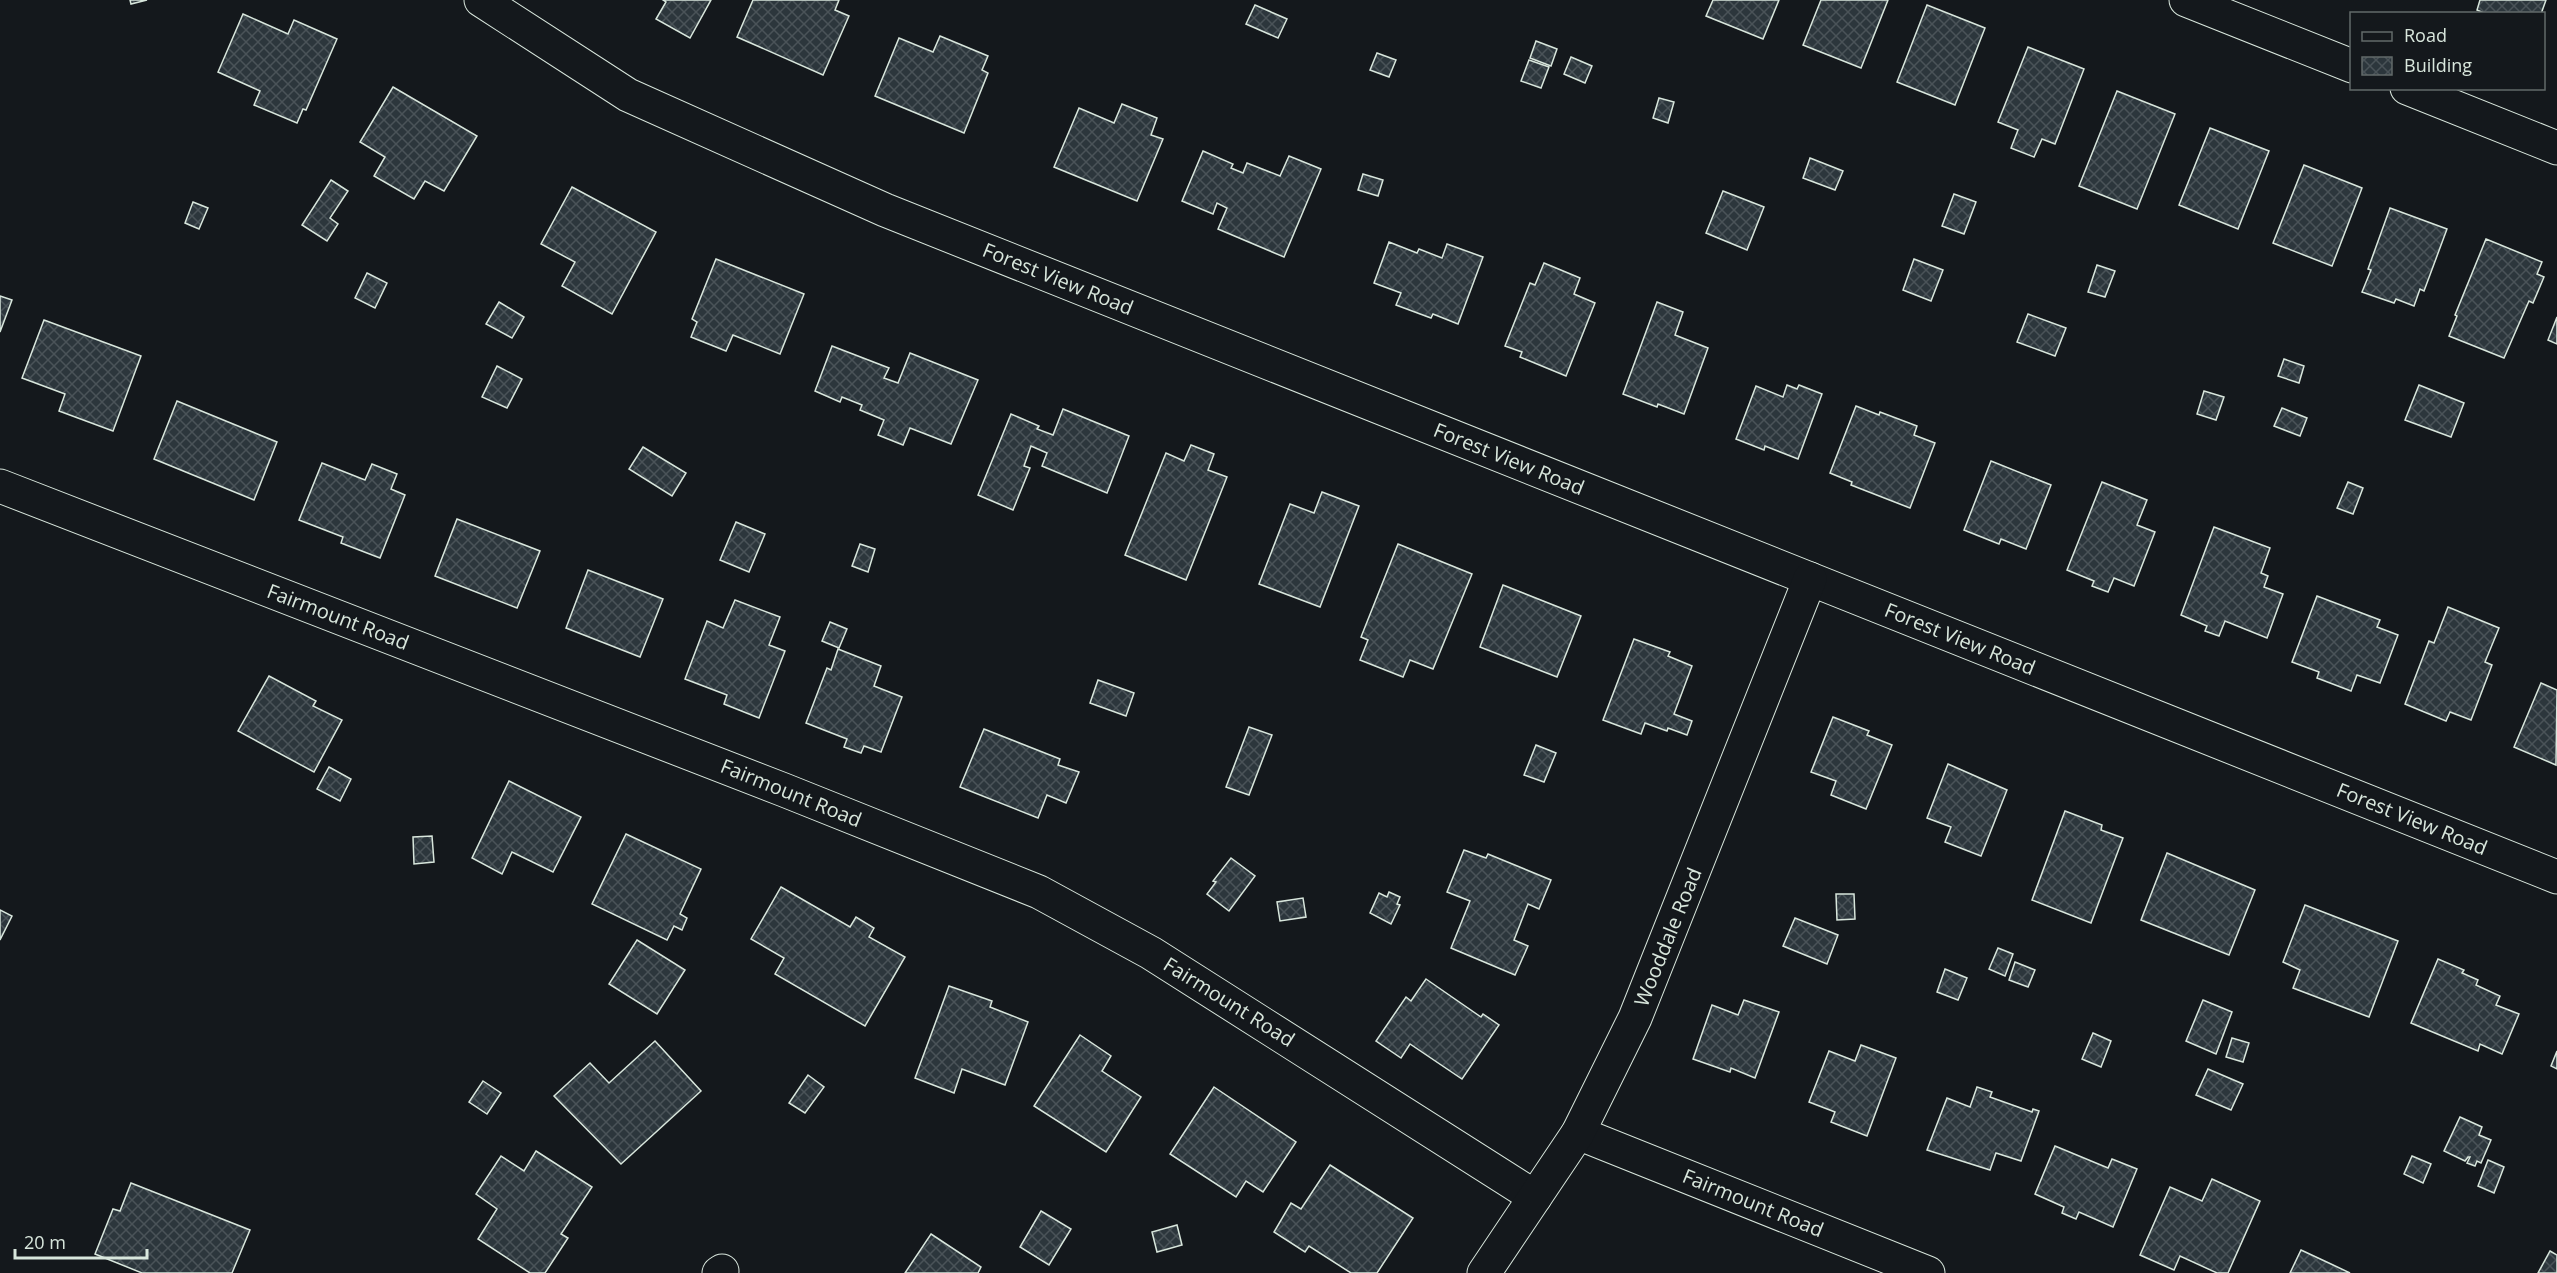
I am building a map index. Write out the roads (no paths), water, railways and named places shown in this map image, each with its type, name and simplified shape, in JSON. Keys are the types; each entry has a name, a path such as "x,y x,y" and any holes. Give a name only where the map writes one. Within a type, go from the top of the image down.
{"street":[{"name":"Forest View Road","path":"481,0 628,95 885,210 2557,877"},
{"path":"2186,0 2350,65"},
{"path":"2412,90 2557,148"},
{"name":"Fairmount Road","path":"0,486 773,785 1039,892 1151,953 1535,1197"},
{"name":"Wooddale Road","path":"1484,1273 1578,1133 1635,1018 1810,579"},
{"name":"Fairmount Road","path":"1578,1133 1928,1273"}]}
